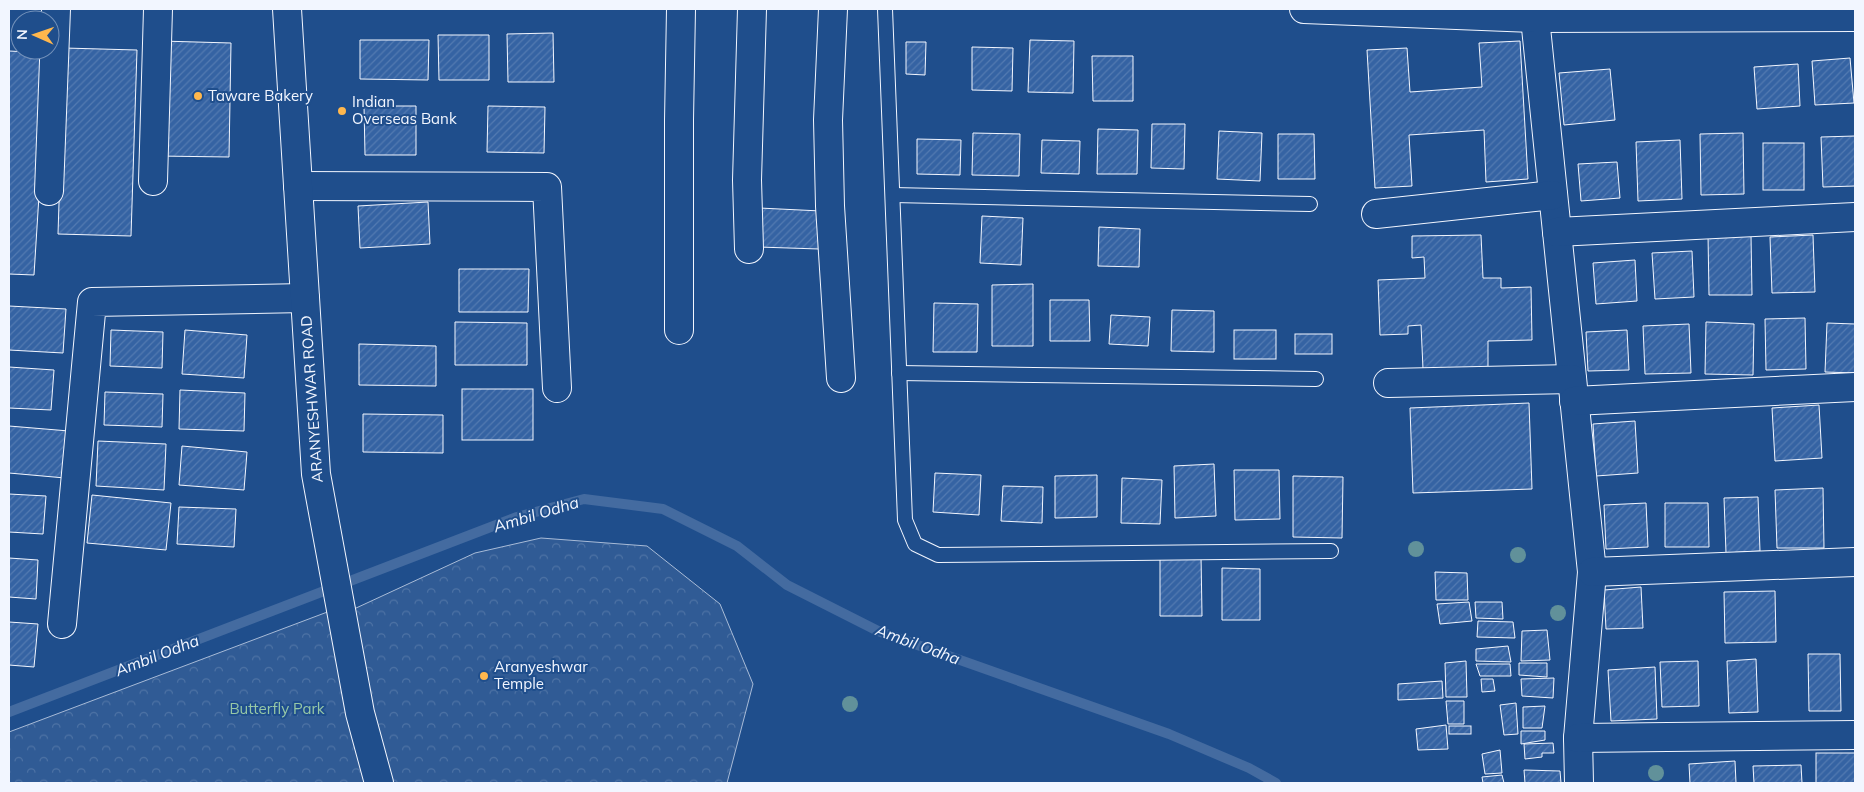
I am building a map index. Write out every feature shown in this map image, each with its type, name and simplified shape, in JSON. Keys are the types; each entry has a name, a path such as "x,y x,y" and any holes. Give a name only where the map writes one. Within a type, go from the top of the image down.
{"street":[{"path":"48,191 56,9"},
{"path":"153,181 158,9"},
{"name":"ARANYESHWAR ROAD","path":"287,9 316,474 360,713 379,783"},
{"path":"679,330 678,147 681,9"},
{"path":"749,249 747,180 752,9"},
{"path":"833,9 828,120 830,206 841,378"},
{"path":"1304,9 1535,18 1855,17"},
{"path":"1535,18 1592,572 1578,738 1579,783"},
{"path":"298,186 547,187 557,388"},
{"path":"1376,214 1553,195"},
{"path":"1556,232 1855,217"},
{"path":"62,624 92,302 304,298"},
{"path":"1388,383 1573,390 1855,387"},
{"path":"1592,572 1855,562"},
{"path":"1578,738 1855,736"}],"lane":[{"path":"885,9 905,520 915,544 938,555 1332,551"},
{"path":"893,195 1310,204"},
{"path":"899,373 1316,379"}],"green space":[{"path":"541,538 647,546 720,604 753,684 727,783 379,783 341,615 475,553"},
{"name":"Butterfly Park","path":"330,611 370,783 9,783 9,732"}],"building":[{"path":"553,33 554,82 508,82 507,34"},
{"path":"438,35 489,35 489,80 439,80"},
{"path":"360,40 429,40 428,80 360,79"},
{"path":"1030,40 1074,41 1073,93 1028,92"},
{"path":"161,41 231,43 229,157 158,156"},
{"path":"1520,41 1528,179 1486,182 1484,130 1409,135 1412,186 1375,188 1367,50 1407,48 1410,92 1482,87 1479,43"},
{"path":"906,42 926,42 925,75 906,74"},
{"path":"972,47 1013,48 1012,91 972,90"},
{"path":"64,48 137,50 131,236 58,234"},
{"path":"9,51 10,60 48,60 34,275 9,274"},
{"path":"1092,56 1133,56 1133,101 1093,101"},
{"path":"1850,58 1854,103 1815,105 1812,61"},
{"path":"1798,64 1800,106 1757,109 1754,67"},
{"path":"1610,69 1615,120 1564,125 1559,73"},
{"path":"364,106 416,106 416,155 365,155"},
{"path":"488,106 545,107 544,153 487,152"},
{"path":"1152,124 1185,124 1184,169 1151,168"},
{"path":"1098,129 1138,130 1137,174 1097,174"},
{"path":"1219,131 1262,133 1260,181 1217,179"},
{"path":"973,133 1020,134 1019,176 972,175"},
{"path":"1743,133 1744,194 1701,195 1700,134"},
{"path":"1278,134 1314,134 1315,179 1278,179"},
{"path":"1855,136 1855,186 1823,187 1821,137"},
{"path":"917,139 961,140 960,175 917,174"},
{"path":"1042,140 1080,141 1079,174 1041,173"},
{"path":"1680,140 1682,199 1638,201 1636,142"},
{"path":"1763,143 1804,143 1804,190 1763,190"},
{"path":"1617,162 1620,198 1581,201 1578,164"},
{"path":"428,202 430,244 360,248 358,206"},
{"path":"759,208 821,211 819,249 758,247"},
{"path":"982,216 1023,218 1021,265 980,263"},
{"path":"1099,227 1140,229 1139,267 1098,266"},
{"path":"1481,235 1483,278 1501,278 1501,288 1531,287 1532,340 1488,341 1488,367 1423,369 1421,325 1408,326 1408,334 1380,335 1378,280 1425,278 1424,257 1412,258 1412,236"},
{"path":"1708,235 1751,235 1752,295 1709,295"},
{"path":"1813,235 1815,292 1772,293 1770,237"},
{"path":"1692,251 1694,297 1655,299 1652,253"},
{"path":"1635,260 1637,301 1596,304 1593,263"},
{"path":"459,269 529,269 528,312 459,312"},
{"path":"1033,284 1033,346 992,346 992,285"},
{"path":"1050,300 1089,300 1090,341 1050,341"},
{"path":"934,303 978,304 977,352 933,352"},
{"path":"9,306 66,309 63,353 9,350"},
{"path":"1172,310 1214,311 1214,352 1171,351"},
{"path":"1111,315 1150,317 1148,346 1109,344"},
{"path":"1805,318 1806,369 1766,370 1765,319"},
{"path":"455,322 527,323 527,365 455,365"},
{"path":"1706,322 1754,324 1753,375 1705,374"},
{"path":"1827,323 1855,324 1855,373 1825,372"},
{"path":"1689,324 1691,373 1645,374 1643,326"},
{"path":"111,330 163,332 162,368 110,366"},
{"path":"185,330 247,335 244,378 182,374"},
{"path":"1234,330 1276,330 1276,359 1234,359"},
{"path":"1627,330 1629,370 1588,371 1586,332"},
{"path":"1295,334 1332,334 1332,354 1295,354"},
{"path":"359,344 436,346 436,386 359,385"},
{"path":"9,367 54,370 51,410 9,408"},
{"path":"462,389 533,389 533,440 462,440"},
{"path":"180,390 245,393 244,431 179,429"},
{"path":"105,392 163,394 162,427 104,425"},
{"path":"1529,403 1532,489 1413,493 1410,408"},
{"path":"1819,405 1822,458 1775,461 1772,408"},
{"path":"363,414 443,415 443,453 363,452"},
{"path":"1635,421 1638,473 1596,476 1593,424"},
{"path":"9,426 69,431 65,478 9,473"},
{"path":"98,441 166,444 164,490 96,486"},
{"path":"182,446 247,452 244,490 179,485"},
{"path":"1214,464 1216,516 1175,518 1174,466"},
{"path":"1234,470 1279,470 1280,519 1235,520"},
{"path":"935,473 981,475 979,515 933,512"},
{"path":"1097,475 1097,517 1055,518 1055,476"},
{"path":"1293,476 1343,477 1342,538 1293,537"},
{"path":"1122,478 1162,480 1160,524 1121,523"},
{"path":"1003,486 1043,487 1042,523 1001,521"},
{"path":"1823,488 1824,548 1777,548 1775,490"},
{"path":"9,494 46,496 43,534 9,532"},
{"path":"92,495 171,503 166,550 87,543"},
{"path":"1758,497 1760,551 1726,553 1724,498"},
{"path":"1646,503 1648,547 1606,549 1604,505"},
{"path":"1665,503 1708,503 1709,547 1665,547"},
{"path":"179,507 236,509 234,547 177,544"},
{"path":"1160,555 1201,555 1202,616 1160,616"},
{"path":"9,558 38,560 36,599 9,597"},
{"path":"1222,568 1260,569 1260,620 1222,620"},
{"path":"1435,572 1467,573 1468,600 1436,600"},
{"path":"1641,587 1643,628 1606,629 1604,590"},
{"path":"1775,591 1776,642 1725,643 1724,592"},
{"path":"1469,602 1472,621 1440,624 1437,604"},
{"path":"1475,602 1502,602 1503,619 1476,618"},
{"path":"1478,621 1513,622 1515,638 1477,637"},
{"path":"9,622 38,624 34,667 9,665"},
{"path":"1547,630 1550,660 1521,661 1522,631"},
{"path":"1508,646 1511,662 1476,661 1476,649"},
{"path":"1808,654 1840,654 1841,711 1809,711"},
{"path":"1756,659 1758,712 1729,713 1727,661"},
{"path":"1466,661 1467,697 1446,697 1445,663"},
{"path":"1698,661 1699,706 1662,707 1660,662"},
{"path":"1519,663 1547,663 1547,677 1519,675"},
{"path":"1476,664 1510,664 1511,676 1480,676"},
{"path":"1655,667 1657,719 1611,721 1608,670"},
{"path":"1554,678 1553,698 1522,696 1521,679"},
{"path":"1481,679 1493,679 1495,691 1482,692"},
{"path":"1442,681 1443,698 1398,700 1398,684"},
{"path":"1446,701 1464,701 1464,724 1448,724"},
{"path":"1516,703 1518,734 1504,735 1500,705"},
{"path":"1545,706 1542,728 1523,728 1523,707"},
{"path":"1446,725 1448,749 1418,750 1416,729"},
{"path":"1449,726 1471,726 1471,734 1449,734"},
{"path":"1521,731 1545,731 1545,740 1521,744"},
{"path":"1553,743 1554,753 1542,753 1542,757 1525,759 1524,744"},
{"path":"1500,750 1502,773 1485,774 1482,754"},
{"path":"1816,753 1855,753 1855,783 1816,783"},
{"path":"1735,761 1736,783 1690,783 1689,764"},
{"path":"1801,765 1802,783 1754,783 1753,766"},
{"path":"1524,770 1560,771 1561,783 1525,783"},
{"path":"1502,775 1504,783 1483,783 1482,777"}],"waterway":[{"name":"Ambil Odha","path":"9,712 517,517 584,499 663,509 737,546 787,585 878,631 1169,734 1249,768 1276,783"}],"place":[{"name":"Taware Bakery","path":"198,96"},
{"name":"Indian Overseas Bank","path":"342,111"},
{"name":"Aranyeshwar Temple","path":"484,676"}]}
